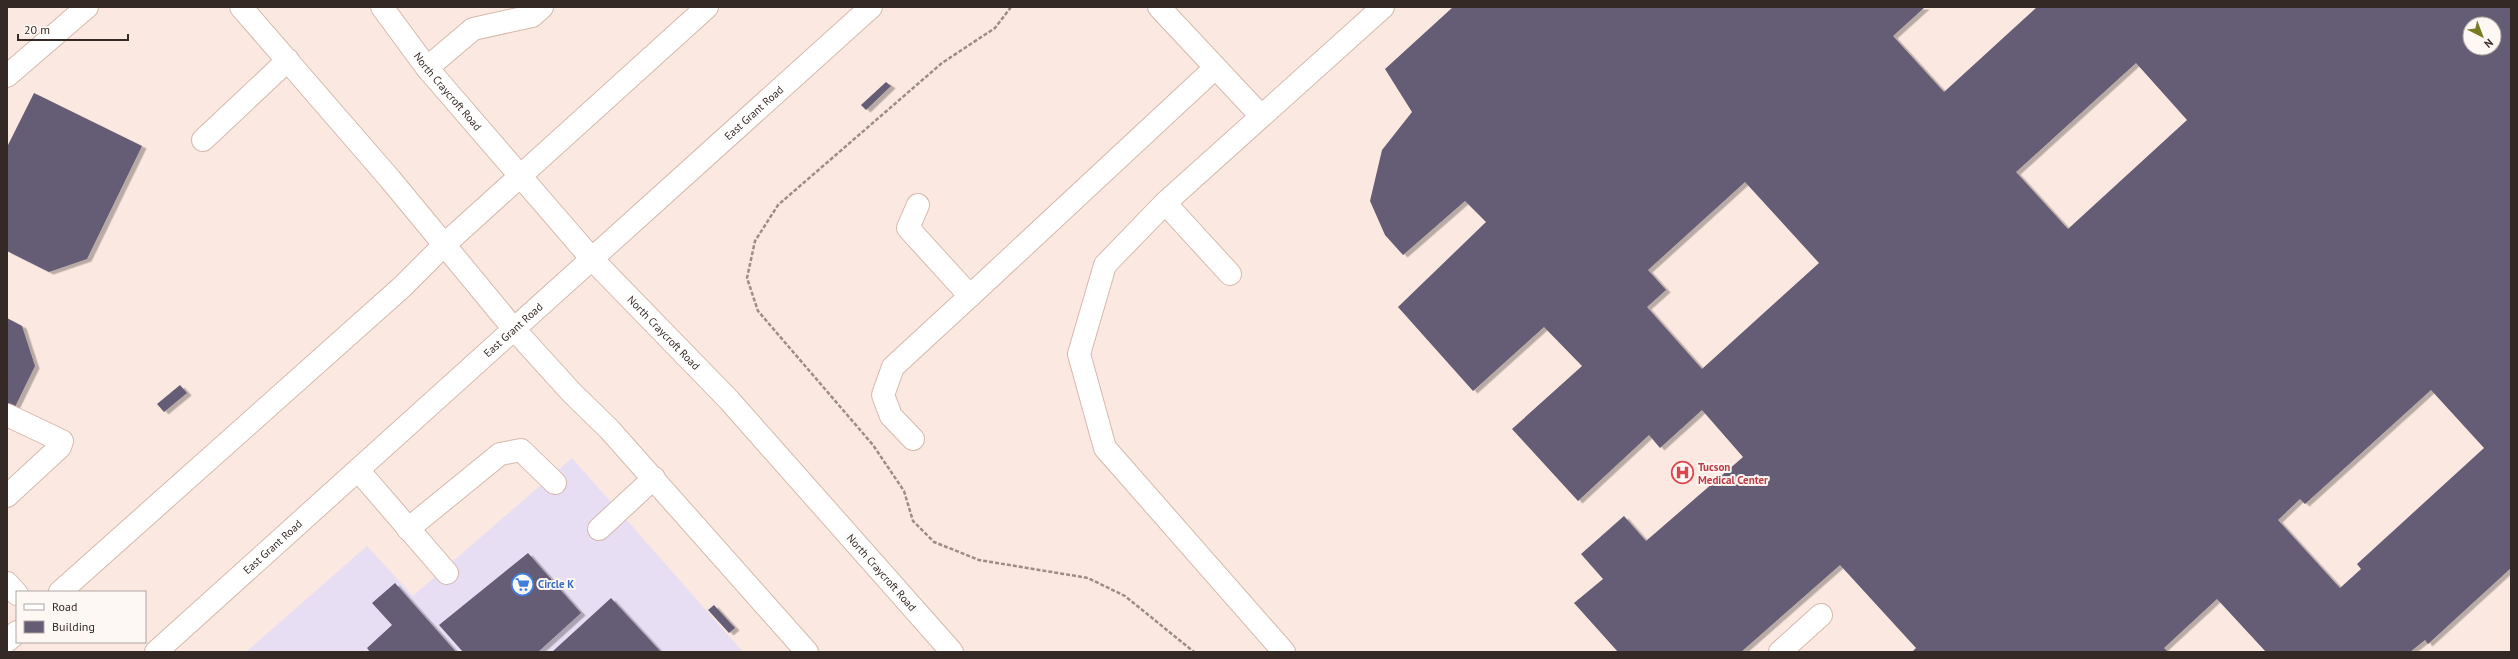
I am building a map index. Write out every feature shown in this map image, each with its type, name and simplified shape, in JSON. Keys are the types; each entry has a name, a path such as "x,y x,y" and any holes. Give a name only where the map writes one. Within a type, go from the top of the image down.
{"main road":[{"path":"7,76 87,7"},
{"path":"241,7 288,60 513,328 654,478 807,652"},
{"name":"North Craycroft Road","path":"382,7 427,68 592,259 729,400 952,652"},
{"path":"427,68 473,29 498,14 532,16 542,7"},
{"path":"61,591 402,287 444,245 521,177 707,7"},
{"name":"East Grant Road","path":"156,652 513,328 592,259 871,7"},
{"path":"1159,7 1261,116"},
{"path":"1284,652 1105,448 1078,354 1104,265 1165,202 1383,7"},
{"path":"203,140 288,60"},
{"path":"913,439 891,416 884,395 893,367 1215,68"},
{"path":"1165,202 1230,274"},
{"path":"918,205 908,228 970,296"},
{"path":"7,415 62,442 60,447 7,496"},
{"path":"408,529 500,454 521,450 555,483"},
{"path":"358,470 447,573"},
{"path":"599,529 654,478"},
{"path":"7,583 16,593"},
{"path":"1780,652 1821,615"},
{"path":"7,641 16,633"}],"shaded area":[{"path":"572,458 743,652 246,652 367,546 413,596"}],"building":[{"path":"1453,7 1925,7 1893,36 1944,92 2037,7 2511,7 2511,568 2428,644 2425,640 2410,652 2266,652 2217,599 2164,648 2168,652 1912,652 1916,648 1840,565 1741,652 1618,652 1574,603 1603,579 1581,554 1624,516 1646,541 1743,457 1702,410 1660,448 1649,435 1578,501 1512,429 1582,366 1544,327 1473,391 1398,307 1486,222 1465,201 1403,255 1385,235 1370,201 1382,150 1412,112 1385,69","holes":["2136,63 2187,120 2068,229 2016,172","1745,182 1819,263 1702,369 1647,307 1666,290 1648,270","2431,390 2484,448 2357,564 2361,569 2340,588 2278,520 2300,499 2305,504"]},
{"path":"886,82 891,86 866,110 861,105"},
{"path":"34,93 142,146 87,259 49,272 7,251 7,147"},
{"path":"7,318 22,326 35,366 13,411 7,408"},
{"path":"180,385 187,393 164,412 157,404"},
{"name":"Circle K","path":"528,553 581,613 538,652 463,652 439,625"},
{"path":"395,583 456,652 370,652 367,648 392,625 372,603"},
{"path":"611,598 661,652 552,652"},
{"path":"714,605 735,628 729,633 708,610"}],"place":[{"name":"Tucson Medical Center","path":"1682,473"},
{"name":"Circle K","path":"523,584"}]}
